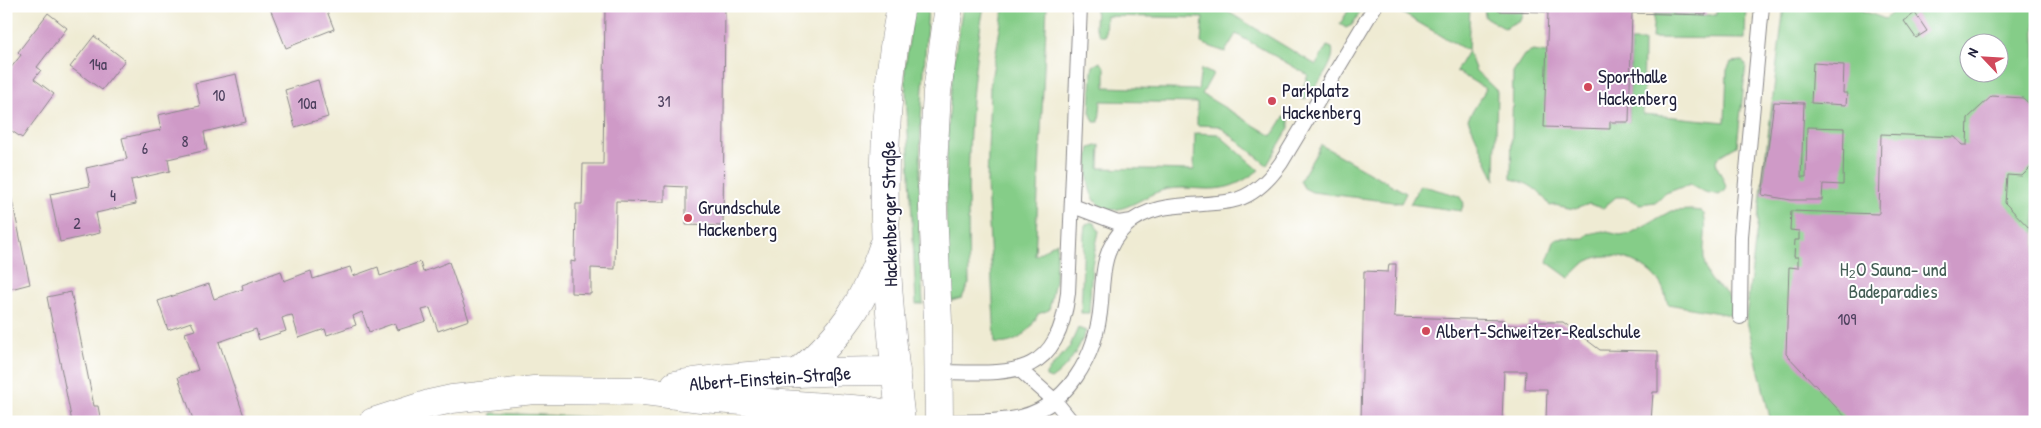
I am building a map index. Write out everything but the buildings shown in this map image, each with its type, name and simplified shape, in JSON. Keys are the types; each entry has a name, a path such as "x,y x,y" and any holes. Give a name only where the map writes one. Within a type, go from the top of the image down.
{"street":[{"name":"Hackenberger Straße","path":"901,6 890,90 886,173 886,239 901,419"},
{"path":"939,422 938,322 932,184 937,92 949,6"},
{"path":"798,374 826,348 852,316 875,271 886,239"},
{"name":"Albert-Einstein-Straße","path":"644,390 703,380 798,374 896,371 938,372"},
{"name":"Albert-Einstein-Straße","path":"373,422 429,404 452,399 534,390 644,390 710,399 866,410 901,419 939,422"}],"lane":[{"path":"938,372 981,372 1019,369 1038,359 1053,345 1064,324 1068,293 1073,206 1080,6"},
{"path":"1073,206 1118,223 1175,206 1231,201 1263,184 1281,164 1375,6"},
{"path":"1740,317 1740,236 1762,6"},
{"path":"939,422 1012,419 1039,411 1055,401 1078,374 1089,354 1098,326 1104,260 1111,243 1132,220"},
{"path":"1019,369 1055,401 1072,422"}],"green space":[{"path":"914,6 928,6 921,120 919,223 923,304 916,304 905,68"},
{"path":"963,6 984,6 974,75 969,144 969,283 962,298 951,301 946,190 947,153 952,79"},
{"path":"1004,6 1047,6 1035,256 1057,242 1055,281 1049,310 1038,314 1031,327 1016,340 995,343 987,184 990,86"},
{"path":"1096,6 1227,6 1225,10 1316,65 1327,46 1332,48 1333,54 1324,75 1305,100 1299,97 1308,75 1236,34 1225,52 1201,43 1203,18 1106,16 1105,36 1100,36 1095,27"},
{"path":"1351,6 1364,6 1352,25 1346,28 1340,24"},
{"path":"1403,6 1470,6 1468,51 1400,12"},
{"path":"1484,6 1498,6 1523,11 1520,20 1504,28 1485,17"},
{"path":"1716,6 1746,6 1745,39 1652,38 1654,14 1716,15"},
{"name":"H₂O Sauna- und Badeparadies","path":"1784,6 1850,6 1885,19 1899,6 2035,6 2035,422 1771,422 1746,317"},
{"path":"1631,41 1644,41 1643,114 1725,122 1727,70 1731,62 1742,61 1746,64 1737,146 1721,155 1716,161 1725,182 1726,190 1719,195 1705,192 1690,184 1666,193 1655,202 1640,204 1624,197 1616,197 1603,208 1589,204 1575,209 1550,206 1534,188 1523,182 1511,179 1513,72 1524,55 1533,51 1547,53 1610,122 1629,122"},
{"path":"1468,51 1476,71 1497,91 1495,180 1468,119 1486,89 1456,71"},
{"path":"1100,62 1105,67 1105,87 1198,90 1201,69 1213,74 1202,94 1272,136 1284,117 1289,119 1289,128 1267,165 1219,126 1197,125 1197,103 1101,101 1099,122 1094,122 1090,112 1092,71 1093,66"},
{"path":"1195,133 1218,134 1259,170 1242,181 1227,187 1215,189 1168,189 1119,209 1108,209 1099,205 1094,198 1088,178 1090,148 1100,145 1099,168 1194,170"},
{"path":"1321,145 1406,193 1401,203 1312,192 1304,188 1300,181"},
{"path":"1420,185 1459,196 1464,203 1461,211 1410,204"},
{"path":"1671,211 1701,211 1704,214 1704,257 1707,272 1714,283 1731,300 1736,316 1668,304 1663,288 1657,279 1642,266 1623,258 1602,256 1592,259 1583,264 1569,278 1547,262 1555,239 1584,238 1588,234 1603,231 1620,235 1631,233"},
{"path":"1091,222 1095,223 1099,231 1092,265 1089,313 1081,313 1084,234 1085,225"},
{"path":"1078,328 1086,331 1072,358 1051,379 1046,377 1046,374 1070,346"},
{"path":"491,413 718,422 493,422"}],"place":[{"name":"Sporthalle Hackenberg","path":"1588,87"},
{"name":"Parkplatz Hackenberg","path":"1272,101"},
{"name":"Grundschule Hackenberg","path":"688,218"},
{"name":"Albert-Schweitzer-Realschule","path":"1426,331"}]}
